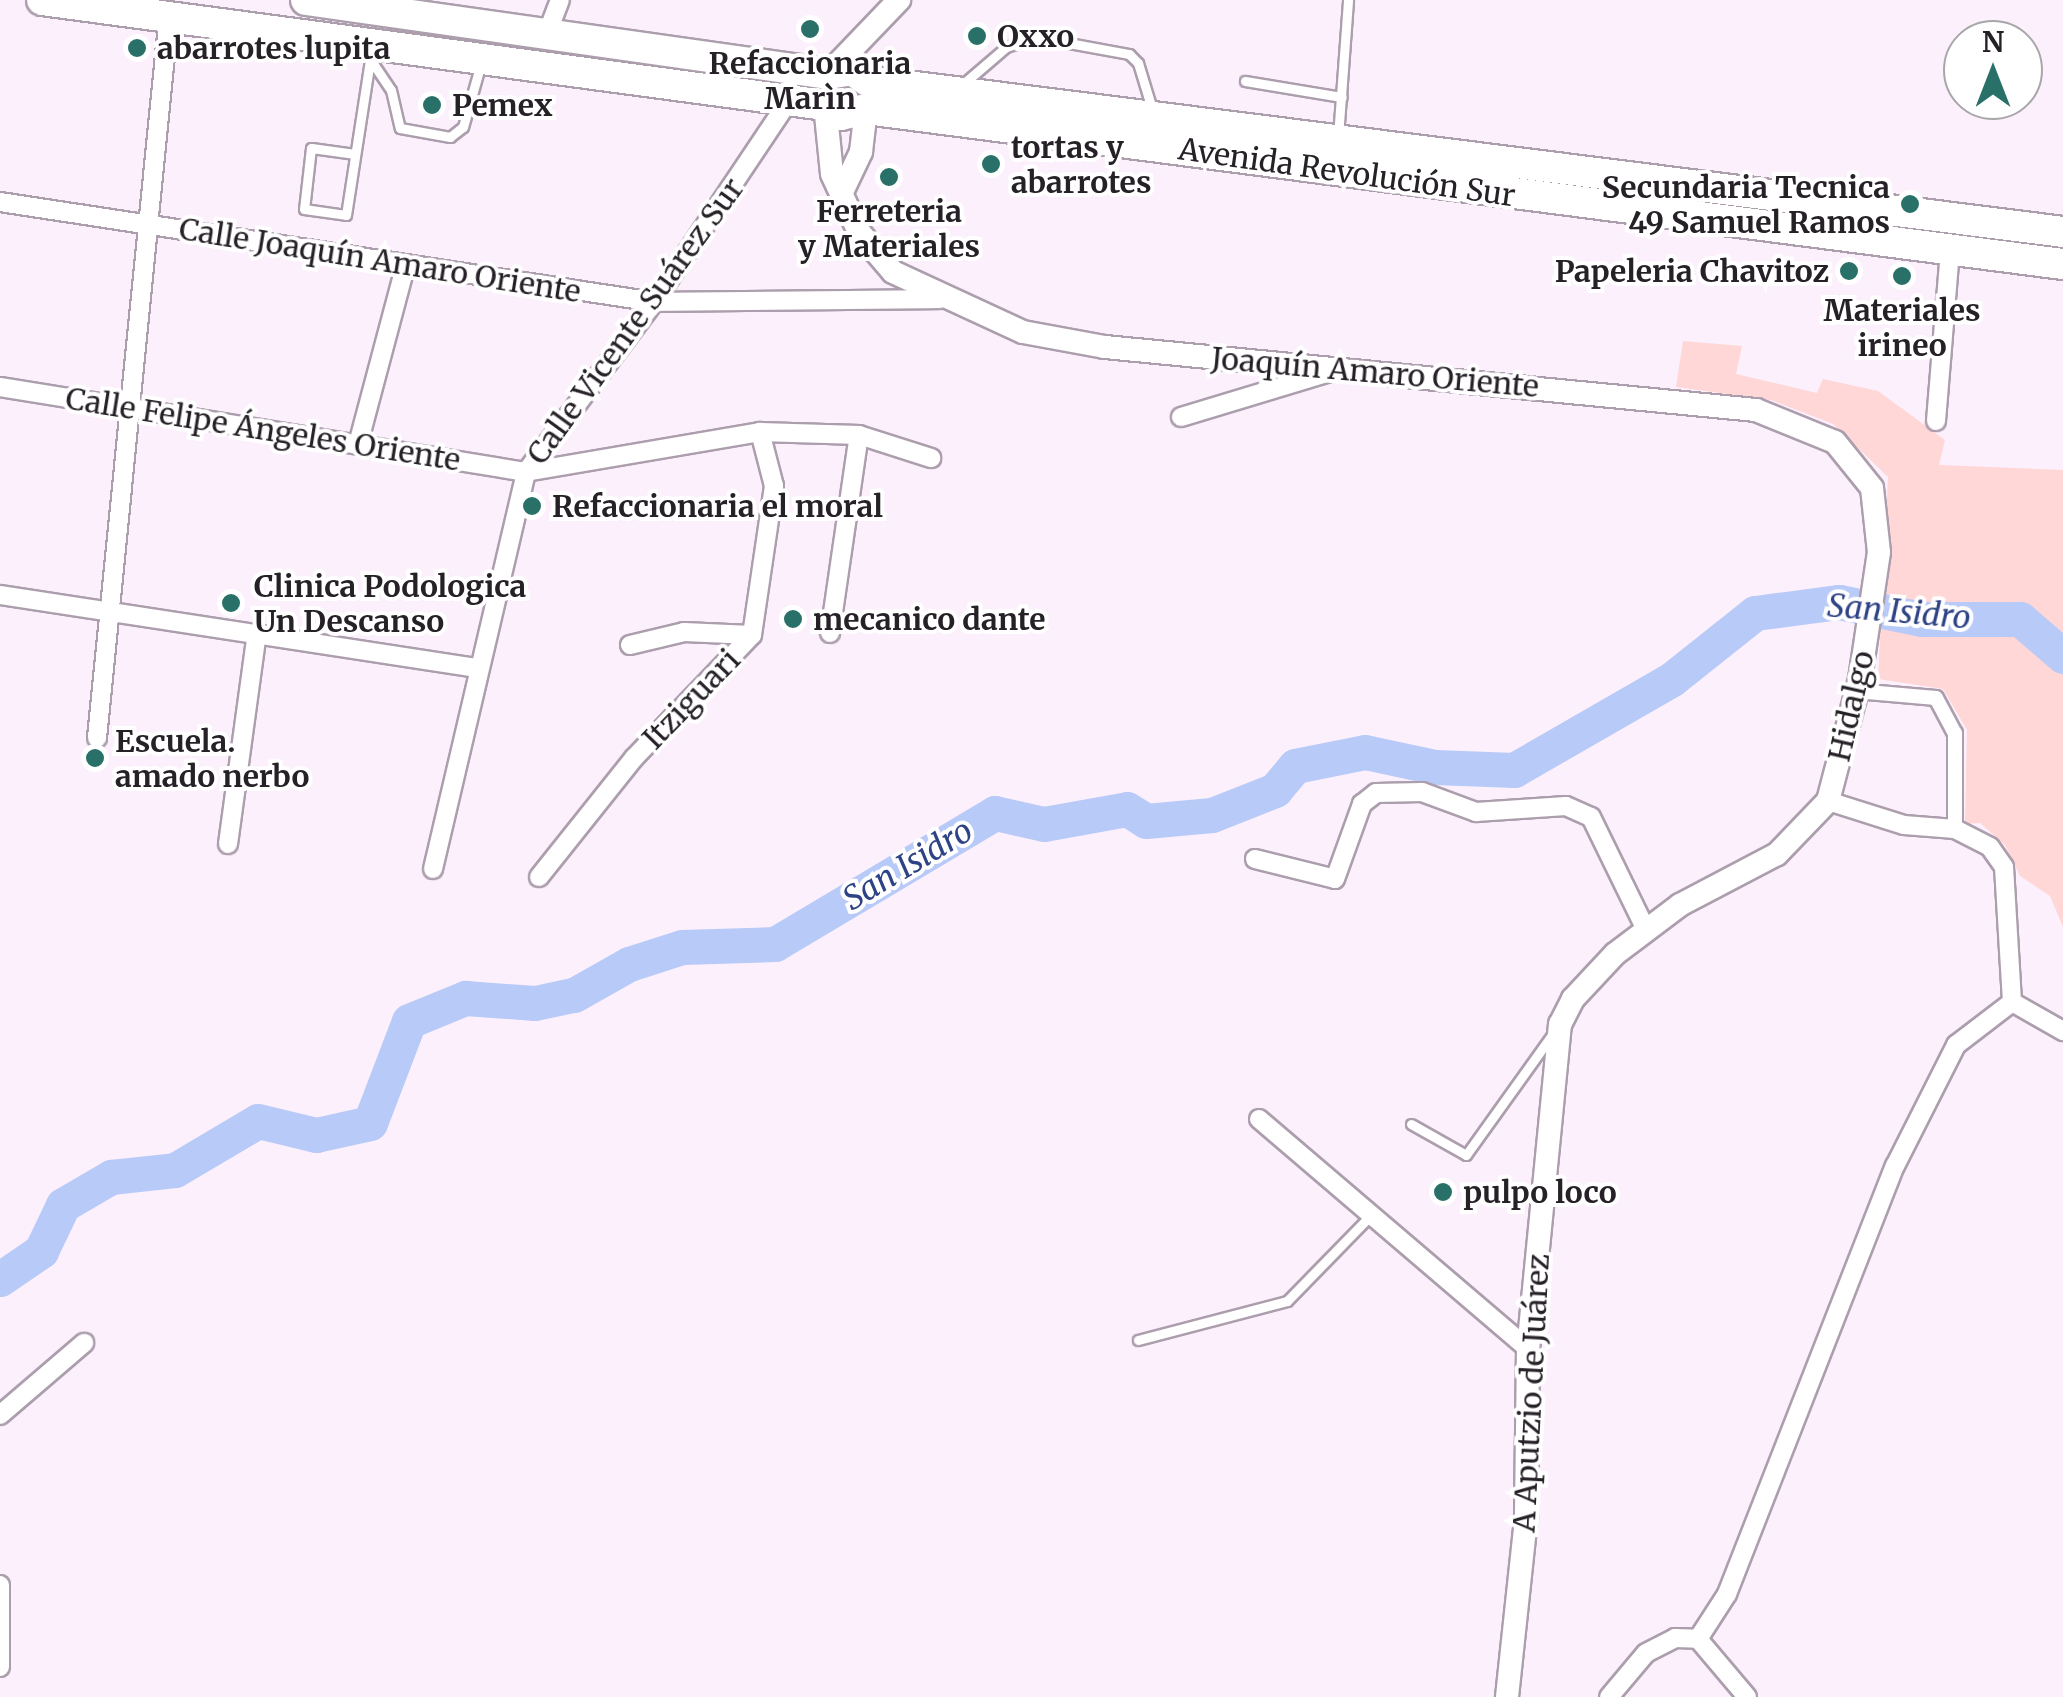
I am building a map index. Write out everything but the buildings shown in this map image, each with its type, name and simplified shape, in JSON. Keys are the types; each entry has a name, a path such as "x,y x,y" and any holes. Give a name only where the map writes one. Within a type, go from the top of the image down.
{"main road":[{"name":"Avenida Revolución Sur","path":"42,0 169,15 372,52 481,61 825,105 848,116 867,95 956,91 2063,232"},
{"name":"Avenida Revolución Sur","path":"306,0 548,31 828,74 852,70 867,95"},
{"path":"825,105 828,74"},
{"name":"Avenida Revolución Sur","path":"867,95 2063,264"}],"street":[{"path":"548,31 560,0"},
{"path":"828,74 899,0"},
{"path":"97,738 169,15"},
{"path":"841,194 861,152 867,95 863,35"},
{"name":"Calle Vicente Suárez Sur","path":"433,869 526,472 654,302 788,102"},
{"name":"Joaquín Amaro Oriente","path":"825,105 825,151 860,232 893,272 940,299 1023,332 1070,341 1333,371 1756,410 1802,424 1858,464 1876,504 1880,552"},
{"name":"Calle Joaquín Amaro Oriente","path":"0,202 405,268 654,302 940,299"},
{"path":"1936,422 1950,249"},
{"path":"358,444 405,268"},
{"path":"1181,416 1333,371"},
{"name":"Calle Felipe Ángeles Oriente","path":"0,386 526,472 760,432 858,435 931,458"},
{"name":"Itziguari","path":"539,877 634,758 752,635 774,486 760,432"},
{"path":"830,633 858,435"},
{"name":"Hidalgo","path":"1828,801 1858,685 1880,552"},
{"path":"0,595 478,668"},
{"path":"630,645 684,632 752,635"},
{"path":"228,844 257,634"},
{"path":"1858,685 1936,698 1955,733 1955,829"},
{"path":"1255,859 1335,879 1362,804 1376,793 1422,792 1476,812 1566,806 1590,817 1646,930"},
{"path":"1828,801 1904,825 1955,829 1990,847 2004,867 2012,1002"},
{"name":"A Aputzio de Juárez","path":"1507,1697 1526,1519 1528,1349 1560,1024 1590,979 1646,930 1777,854 1828,801"},
{"path":"2012,1002 2063,1031"},
{"path":"1698,1639 1727,1594 1895,1166 1956,1044 2012,1002"},
{"path":"1259,1119 1528,1349"},
{"path":"0,1415 84,1343"},
{"path":"0,1586 0,1666"},
{"path":"1609,1697 1646,1653 1674,1638 1698,1639 1747,1697"}],"lane":[{"path":"1338,140 1348,0"},
{"path":"956,91 1006,48 1036,38 1129,54 1138,63 1155,117"},
{"path":"372,52 385,77 400,128 450,137 463,127 481,61"},
{"path":"356,154 311,148 304,209 346,215 356,154 372,52"},
{"path":"1244,81 1342,97"},
{"path":"1411,1124 1466,1155 1560,1024"},
{"path":"1138,1340 1287,1301 1372,1215"}],"shaded area":[{"path":"1683,341 1742,346 1736,374 1817,393 1823,379 1878,391 1945,440 1939,465 2063,470 2063,927 2050,896 2020,876 2005,845 1980,823 1965,824 1967,730 1943,689 1878,679 1888,477 1833,424 1771,400 1676,387"}],"waterway":[{"name":"San Isidro","path":"0,1279 41,1251 63,1205 111,1177 175,1170 258,1121 316,1135 370,1123 409,1021 465,998 535,1003 574,995 629,964 682,947 775,944 995,813 1044,824 1127,809 1146,821 1212,815 1275,790 1295,766 1365,752 1435,767 1514,770 1672,679 1755,613 1839,602 1922,619 2020,619 2063,656"}],"place":[{"name":"Refaccionaria Marìn","path":"810,29"},
{"name":"Oxxo","path":"977,36"},
{"name":"abarrotes lupita","path":"137,48"},
{"name":"Pemex","path":"432,105"},
{"name":"tortas y abarrotes","path":"991,164"},
{"name":"Ferreteria y Materiales","path":"889,177"},
{"name":"Secundaria Tecnica 49 Samuel Ramos","path":"1910,204"},
{"name":"Papeleria Chavitoz","path":"1849,271"},
{"name":"Materiales irineo","path":"1902,276"},
{"name":"Refaccionaria el moral","path":"532,506"},
{"name":"Clinica Podologica Un Descanso","path":"231,603"},
{"name":"mecanico dante","path":"793,619"},
{"name":"Escuela. amado nerbo","path":"95,758"},
{"name":"pulpo loco","path":"1443,1192"}]}
